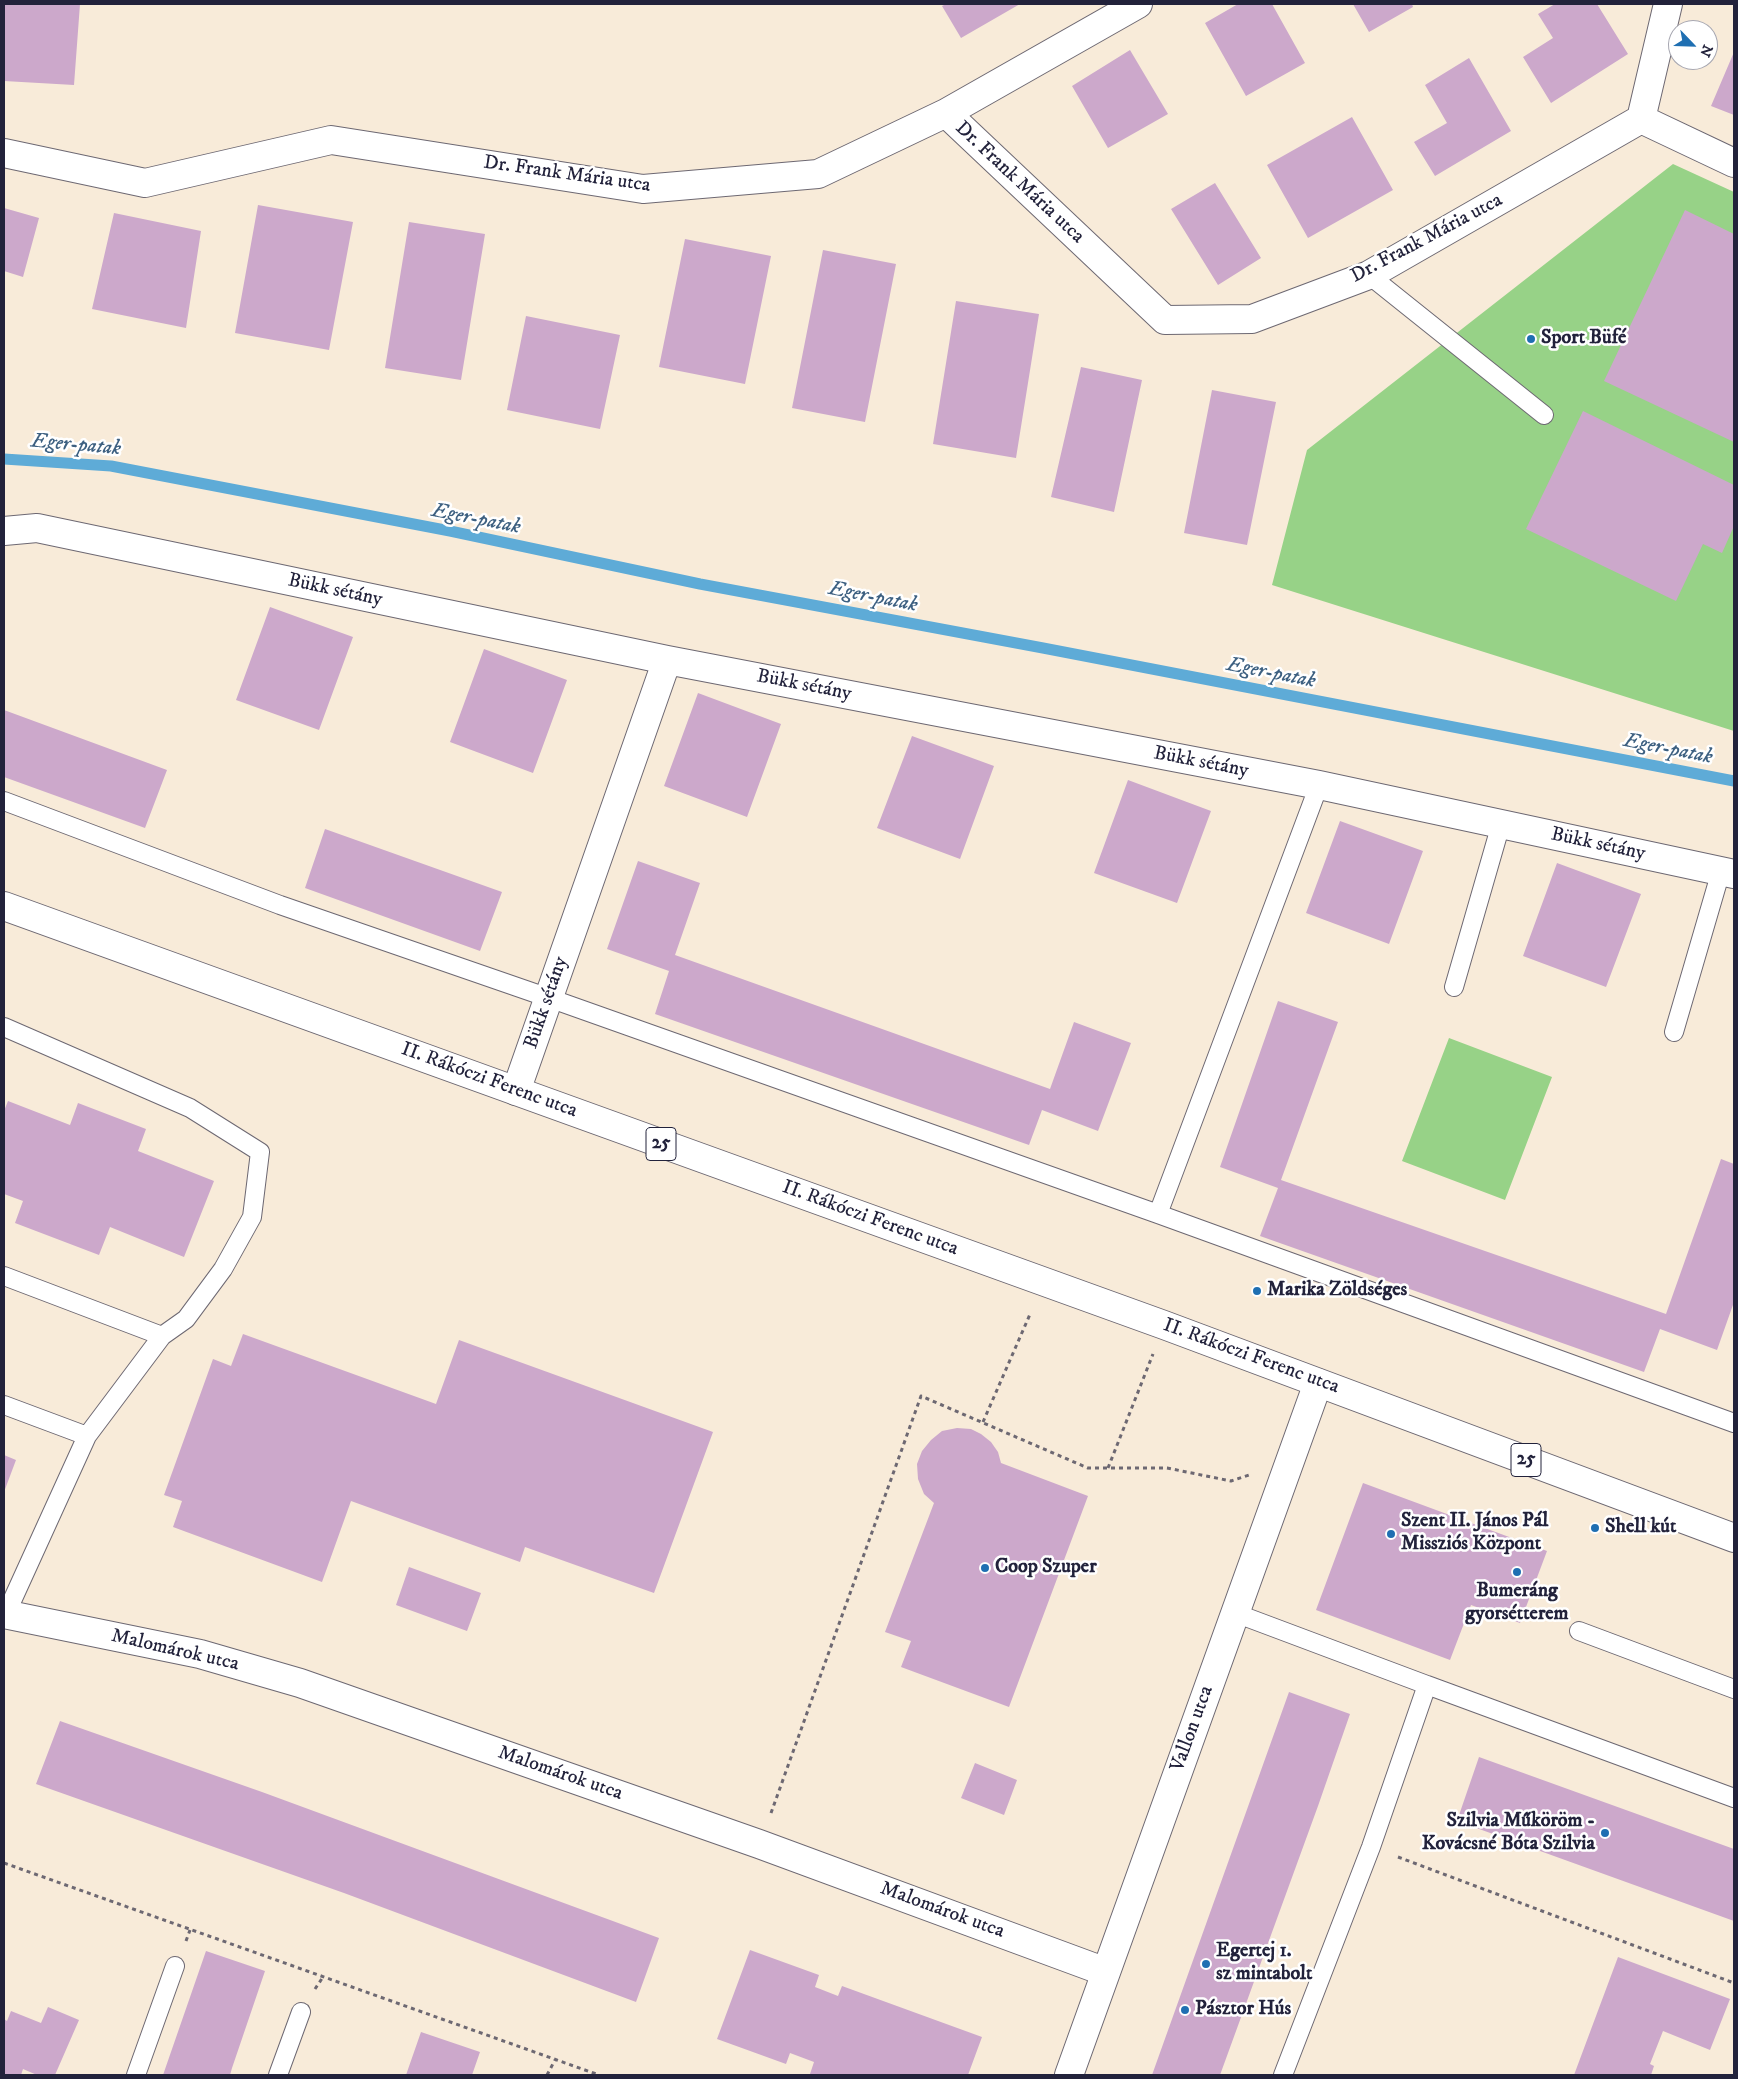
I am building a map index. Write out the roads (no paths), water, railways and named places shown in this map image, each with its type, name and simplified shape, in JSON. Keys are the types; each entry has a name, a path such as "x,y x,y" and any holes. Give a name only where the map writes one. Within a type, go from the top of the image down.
{"street":[{"path":"946,113 1138,4"},
{"path":"1669,4 1641,119 1734,163"},
{"name":"Dr. Frank Mária utca","path":"4,153 145,183 331,140 643,189 818,174 946,113 1165,320 1252,319 1369,275 1641,119"},
{"name":"Bükk sétány","path":"4,530 38,528 667,660 1319,785 1728,873"},
{"name":"Bükk sétány","path":"516,1091 667,660"},
{"name":"II. Rákóczi Ferenc utca","path":"4,906 1164,1325 1734,1538"},
{"name":"Vallon utca","path":"1069,2075 1318,1383"},
{"name":"Malomárok utca","path":"4,1616 200,1654 300,1683 759,1844 1106,1972"}],"lane":[{"path":"1369,275 1544,415"},
{"path":"1158,1214 1319,785"},
{"path":"4,801 280,905 549,998 1733,1418"},
{"path":"1454,987 1502,824"},
{"path":"1674,1032 1728,873"},
{"path":"4,1026 190,1108 260,1152 252,1217 222,1269 186,1319 162,1336 87,1436 4,1616"},
{"path":"4,1276 162,1336"},
{"path":"4,1405 87,1436"},
{"path":"1235,1614 1734,1798"},
{"path":"1579,1631 1734,1689"},
{"path":"1283,2075 1371,1847 1427,1685"},
{"path":"136,2075 175,1966"},
{"path":"278,2075 301,2012"}],"waterway":[{"name":"Eger-patak","path":"4,459 111,466 450,531 700,584 1734,781"}],"place":[{"name":"Sport Büfé","path":"1531,339"},
{"name":"Marika Zöldséges","path":"1257,1291"},
{"name":"Shell kút","path":"1595,1528"},
{"name":"Szent II. János Pál Missziós Központ","path":"1391,1534"},
{"name":"Coop Szuper","path":"985,1568"},
{"name":"Bumeráng gyorsétterem","path":"1517,1572"},
{"name":"Szilvia Műköröm - Kovácsné Bóta Szilvia","path":"1605,1833"},
{"name":"Egertej 1. sz mintabolt","path":"1206,1964"},
{"name":"Pásztor Hús","path":"1185,2010"}]}
